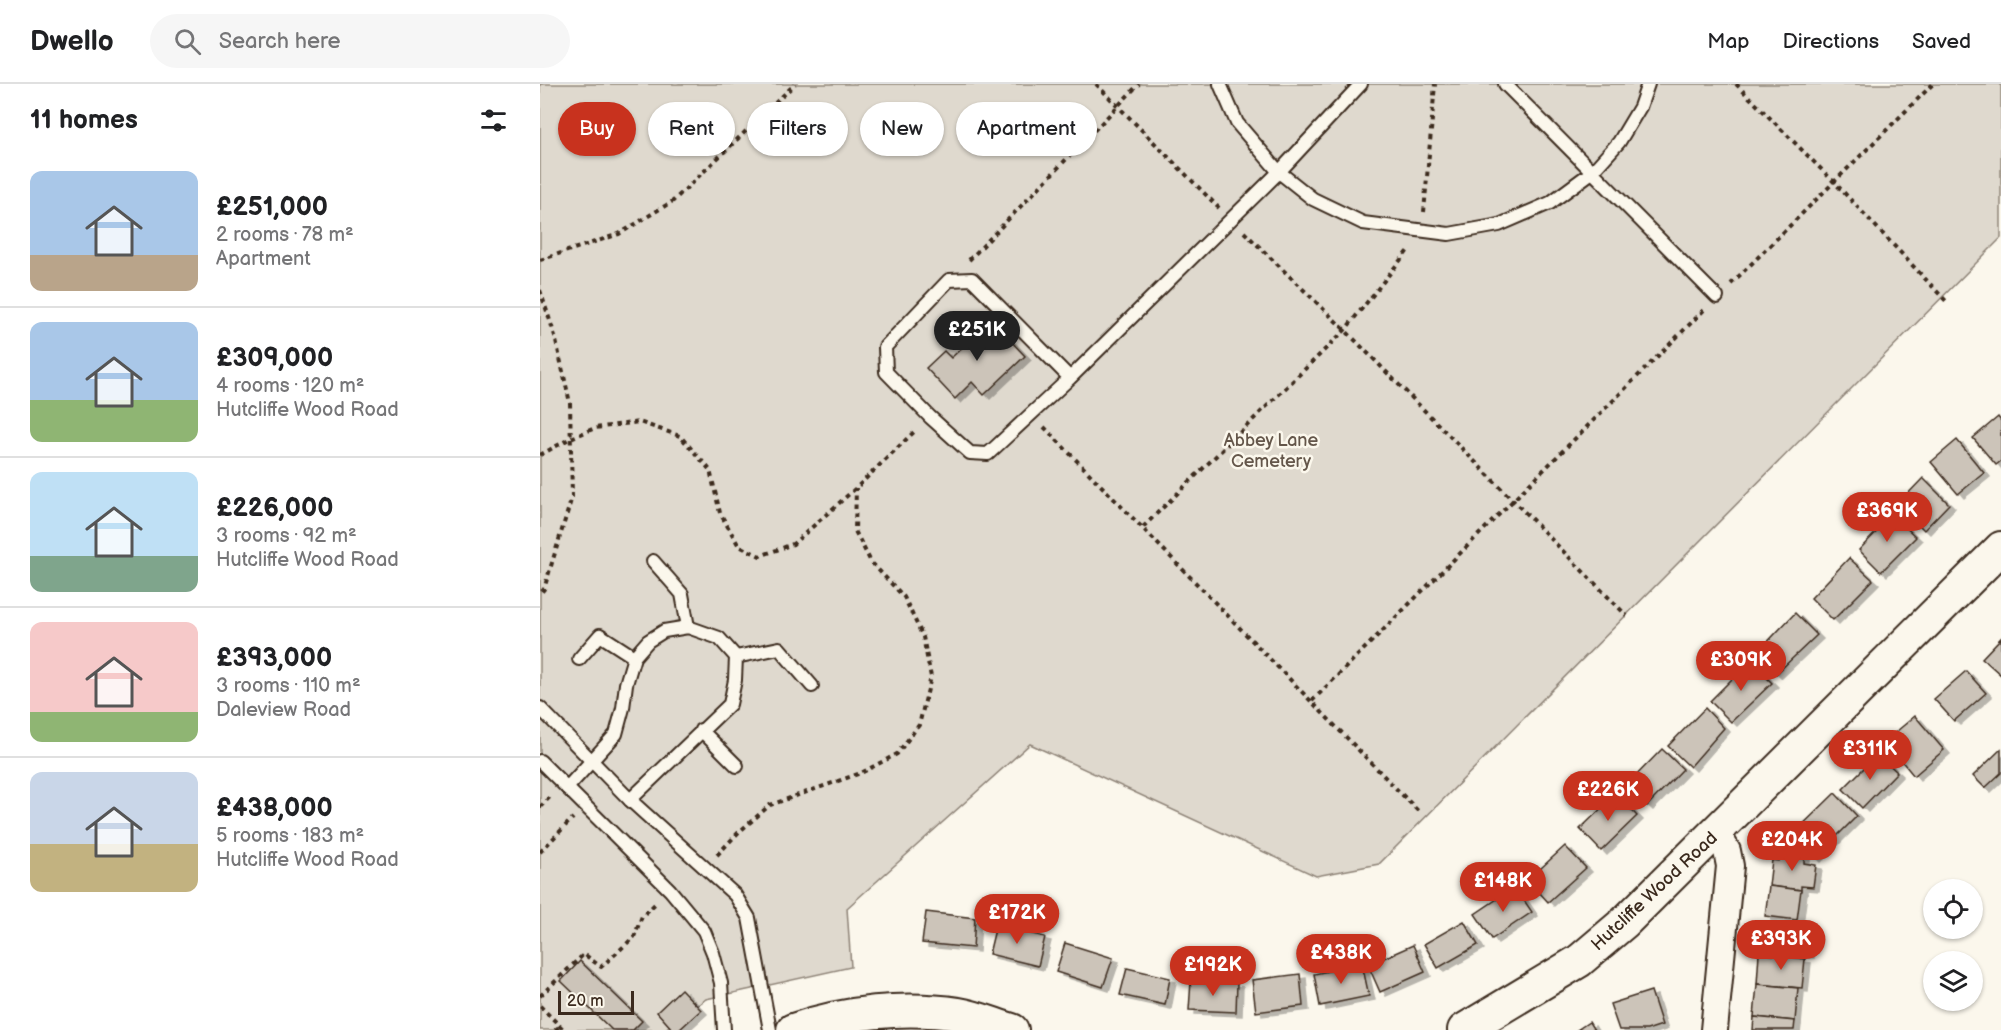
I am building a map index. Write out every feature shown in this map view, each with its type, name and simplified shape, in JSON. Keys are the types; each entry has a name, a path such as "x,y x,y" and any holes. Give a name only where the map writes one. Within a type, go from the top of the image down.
{"street":[{"name":"Hutcliffe Wood Road","path":"1464,1030 1579,961 1625,922 2001,548"},
{"path":"1714,1030 1730,866 1727,851 1717,833"},
{"path":"793,1030 815,1022 907,1010 960,1014 1012,1030"}],"lane":[{"path":"1220,84 1237,123 1279,172 1313,199 1363,222 1449,234 1498,225 1550,203 1592,172 1618,142 1640,107 1648,84"},
{"path":"1070,378 972,279 950,280 885,347 886,372 930,417 970,453 988,454 1070,378 1279,172 1361,84"},
{"path":"1505,84 1717,297"},
{"path":"653,561 682,594 688,627"},
{"path":"567,788 616,734 634,657 648,641 664,631 688,627 719,638 736,657 735,680 730,704 630,800"},
{"path":"579,659 600,635 634,657"},
{"path":"736,657 778,648 812,686"},
{"path":"540,708 630,800 735,895 749,918 770,1030"},
{"path":"701,730 737,766"},
{"path":"540,761 670,890 704,931 721,983 724,1030"}],"path":[{"path":"540,260 619,234 673,201 795,84"},
{"path":"1096,84 1345,330 1627,616"},
{"path":"950,280 1139,84"},
{"path":"1143,526 1345,330 1423,232 1435,84"},
{"path":"1736,84 1834,182 1947,302"},
{"path":"1312,701 1933,84"},
{"path":"540,290 555,336 570,404 572,497 540,594"},
{"path":"1030,414 1143,526 1419,812"},
{"path":"540,455 595,428 639,422 680,436 710,470 720,513 740,546 760,556 793,544 930,417"},
{"path":"705,869 739,832 770,805 861,773 897,754 919,725 931,676 924,638 904,597 871,562 855,531 856,488"},
{"path":"540,852 585,807"},
{"path":"540,996 584,954 601,967 634,937 642,916 670,890"},
{"path":"540,1006 564,1030"},
{"path":"555,1030 560,1026"}],"green space":[{"name":"Abbey Lane Cemetery","path":"540,84 2001,84 2001,238 1379,864 1316,876 1030,744 847,908 851,967 706,999 664,1030 540,1030"}],"building":[{"path":"991,320 1025,356 984,395 972,382 955,399 926,368 944,351 951,358"},
{"path":"1998,417 2001,421 2001,461 1996,465 1973,438"},
{"path":"1957,440 1984,473 1958,494 1931,462"},
{"path":"1923,478 1949,504 1924,530 1898,504"},
{"path":"1893,515 1916,537 1881,572 1859,550"},
{"path":"1849,558 1873,580 1833,620 1811,598"},
{"path":"1795,613 1817,635 1776,674 1756,654"},
{"path":"2001,638 2001,675 1982,658"},
{"path":"1750,661 1772,683 1731,722 1710,701"},
{"path":"1966,671 1986,693 1954,721 1934,699"},
{"path":"1705,708 1724,728 1690,767 1668,746"},
{"path":"1915,716 1944,750 1914,776 1885,741"},
{"path":"1662,749 1683,769 1647,806 1626,786"},
{"path":"2001,749 2001,773 1985,788 1973,776"},
{"path":"1878,754 1897,772 1862,808 1843,789"},
{"path":"1835,793 1857,816 1815,858 1792,835"},
{"path":"1616,794 1637,816 1601,851 1580,829"},
{"path":"1565,846 1586,868 1548,902 1528,880"},
{"path":"1780,852 1804,855 1804,863 1816,865 1813,887 1801,886 1801,890 1769,886 1772,860 1779,861"},
{"path":"1769,886 1801,890 1797,920 1765,916"},
{"path":"1515,887 1532,912 1492,939 1475,914"},
{"path":"926,912 975,918 973,948 922,943"},
{"path":"1464,921 1478,945 1438,968 1424,944"},
{"path":"996,925 1045,937 1038,966 989,954"},
{"path":"1762,925 1810,930 1808,954 1793,953 1792,956 1759,953"},
{"path":"1065,943 1113,958 1103,987 1056,972"},
{"path":"1413,945 1425,972 1380,992 1368,965"},
{"path":"1759,953 1805,959 1802,988 1757,984"},
{"path":"580,961 642,1021 633,1030 612,1030 561,981"},
{"path":"1362,964 1369,996 1320,1006 1314,974"},
{"path":"1127,968 1170,978 1165,1005 1120,995"},
{"path":"1300,974 1303,1006 1256,1012 1252,980"},
{"path":"1191,981 1237,983 1236,1012 1189,1010"},
{"path":"1757,984 1798,988 1795,1021 1754,1017"},
{"path":"681,989 701,1010 679,1030 673,1030 657,1012"},
{"path":"1651,991 1662,1025 1647,1030 1619,1030 1610,1004"},
{"path":"1754,1017 1795,1021 1794,1030 1753,1030"},
{"path":"1589,1022 1594,1030 1577,1030"}]}
